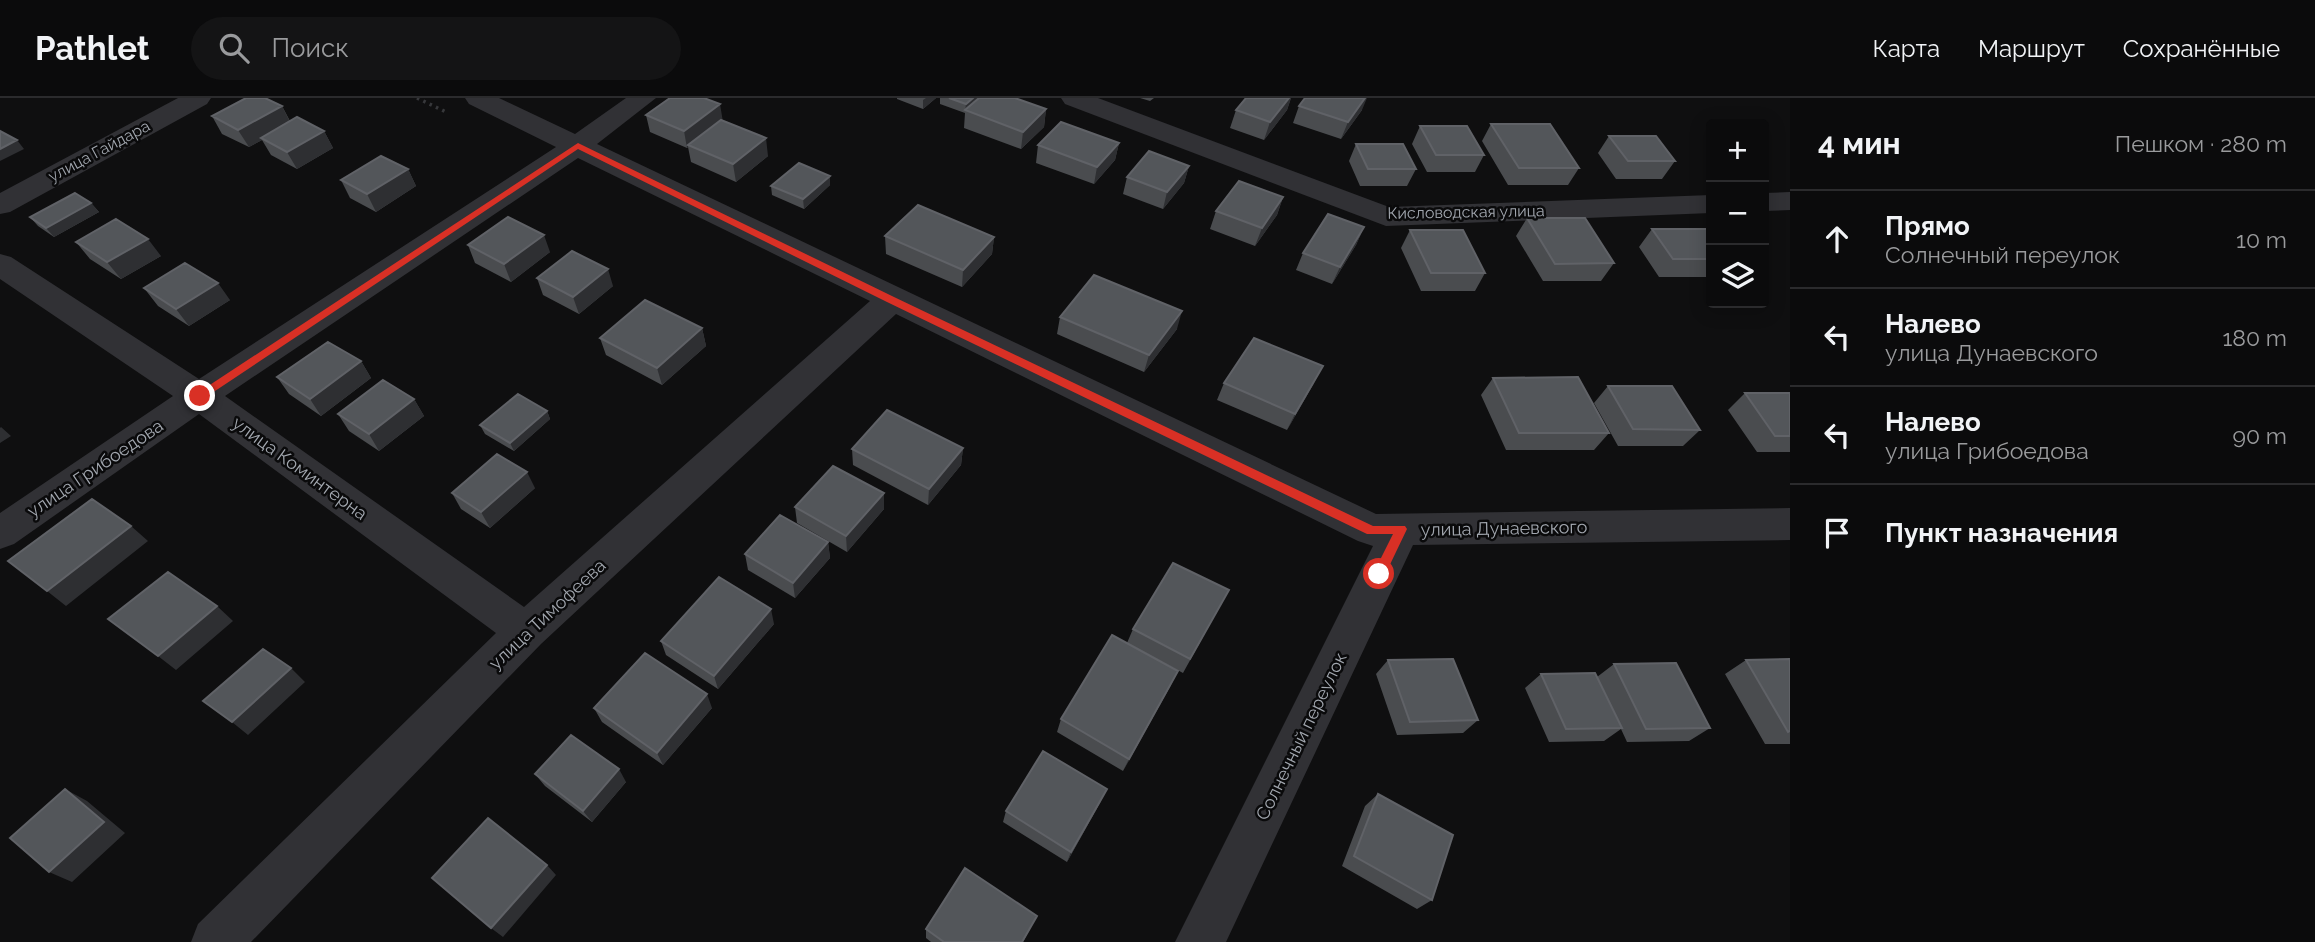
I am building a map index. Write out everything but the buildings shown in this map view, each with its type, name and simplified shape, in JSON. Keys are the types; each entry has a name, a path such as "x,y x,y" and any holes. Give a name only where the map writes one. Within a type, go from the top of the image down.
{"street":[{"name":"улица Гайдара","path":"0,205 198,98"},
{"name":"улица Дунаевского","path":"478,98 1371,530 1790,524"},
{"name":"улица Грибоедова","path":"0,533 200,396 578,145 643,98"},
{"name":"Кисловодская улица","path":"1074,98 1386,217 1706,204"},
{"path":"1769,202 1790,201"},
{"name":"улица Коминтерна","path":"0,264 200,396 526,631"},
{"name":"улица Тимофеева","path":"216,942 526,631 891,300"},
{"name":"Солнечный переулок","path":"1200,942 1401,529"}],"route":[{"path":"200,396 578,145 891,300 1371,530 1401,529 1379,574"}]}
